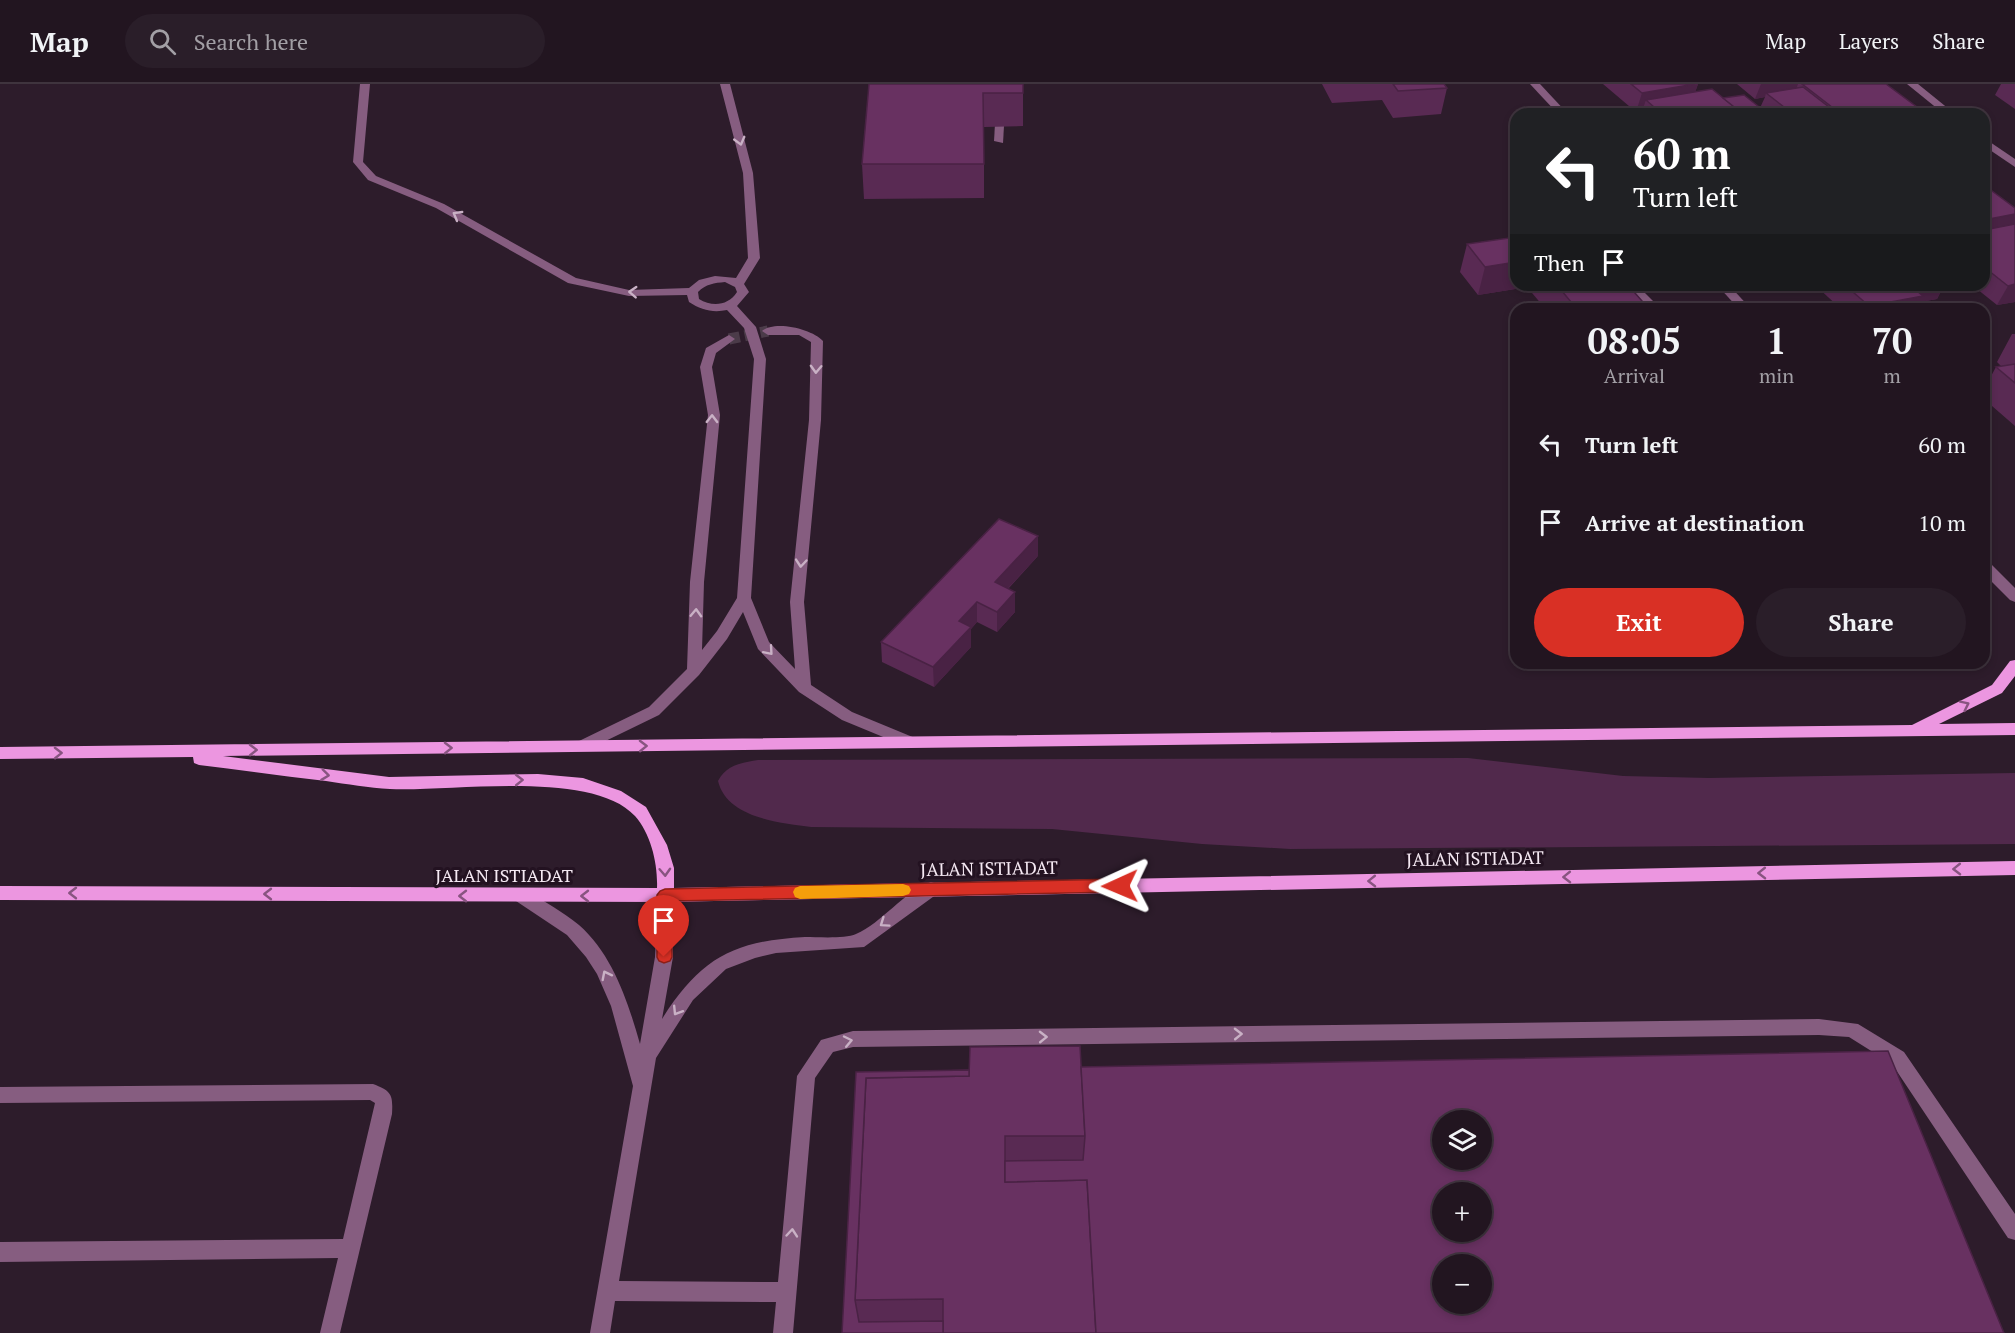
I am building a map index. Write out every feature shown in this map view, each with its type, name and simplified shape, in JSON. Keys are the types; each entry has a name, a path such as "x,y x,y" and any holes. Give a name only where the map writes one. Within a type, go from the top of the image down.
{"main road":[{"path":"1912,731 1997,690 2015,665"},
{"path":"0,753 2015,729"},
{"path":"142,752 389,783 538,780 583,784 615,795 640,811 659,845 664,860 665,895"},
{"name":"JALAN ISTIADAT","path":"0,893 665,895 2015,867"}],"street":[{"path":"365,84 358,162 372,178 440,206 573,281 629,293 692,291 702,283 717,279 739,284"},
{"path":"725,84 748,173 754,258 739,284"},
{"path":"1535,84 1557,108"},
{"path":"1912,84 1942,108"},
{"path":"999,126 999,141"},
{"path":"1990,145 2015,164"},
{"path":"692,291 693,300 704,307 721,308 741,297 743,292 739,284"},
{"path":"1637,291 1649,303"},
{"path":"1728,291 1740,303"},
{"path":"729,305 750,327 760,359 744,598 763,645 804,688 847,716 910,742"},
{"path":"768,332 802,332 817,342 815,420 797,602 804,688"},
{"path":"694,671 697,582 714,415 706,367 710,351 729,339"},
{"path":"1990,571 2015,597"},
{"path":"582,746 654,711 694,671 722,635 744,598"},
{"path":"649,1056 687,995 720,964 753,951 776,946 858,942 931,890"},
{"path":"600,1333 649,1056 664,957 665,895"},
{"path":"522,896 578,935 604,969 622,1012 642,1090"},
{"path":"783,1333 806,1076 827,1046 852,1039 1819,1027 1852,1029 1898,1058 2015,1231"},
{"path":"0,1095 373,1092 384,1099 383,1114 330,1333"},
{"path":"0,1252 350,1248"},
{"path":"608,1291 787,1292"}],"shaded area":[{"path":"1468,758 1623,776 1709,778 2015,773 2015,844 1290,849 1202,844 1052,829 811,827 770,820 743,811 723,793 718,781 730,768 758,760"}],"building":[{"path":"869,84 1023,84 1023,93 983,93 984,164 862,164"},
{"path":"1393,84 1444,84 1447,88 1398,91"},
{"path":"1631,84 1695,84 1642,93"},
{"path":"1802,84 1886,84 1918,108 1833,108"},
{"path":"1803,87 1830,108 1785,108 1766,93"},
{"path":"1712,89 1736,108 1655,108 1646,100"},
{"path":"1744,95 1760,108 1736,108 1723,98"},
{"path":"1990,189 2015,208 2015,214 1990,219"},
{"path":"2015,224 2015,284 2008,286 1990,272 1990,229"},
{"path":"1510,238 1510,263 1485,267 1467,244"},
{"path":"1562,291 1633,291 1644,303 1564,303 1571,302"},
{"path":"1852,291 1917,291 1923,296 1885,303 1866,303"},
{"path":"2015,364 2015,383 1996,367"},
{"path":"999,519 1038,536 995,582 1015,592 997,612 977,602 959,621 971,627 933,667 881,642"},
{"path":"1080,1046 1085,1136 1005,1136 1005,1182 1087,1180 1096,1333 943,1333 943,1299 855,1300 866,1078 969,1076 970,1047"},
{"path":"1888,1051 2004,1333 1096,1333 1087,1180 1005,1182 1005,1161 1083,1160 1085,1136 1081,1067"},
{"path":"969,1070 969,1076 866,1078 855,1300 859,1322 943,1321 943,1333 842,1333 856,1072"}],"tunnel":[{"path":"729,339 768,331"}],"slow traffic":[{"path":"800,892 903,890"}],"route":[{"path":"664,957 665,895 1120,886"}]}
